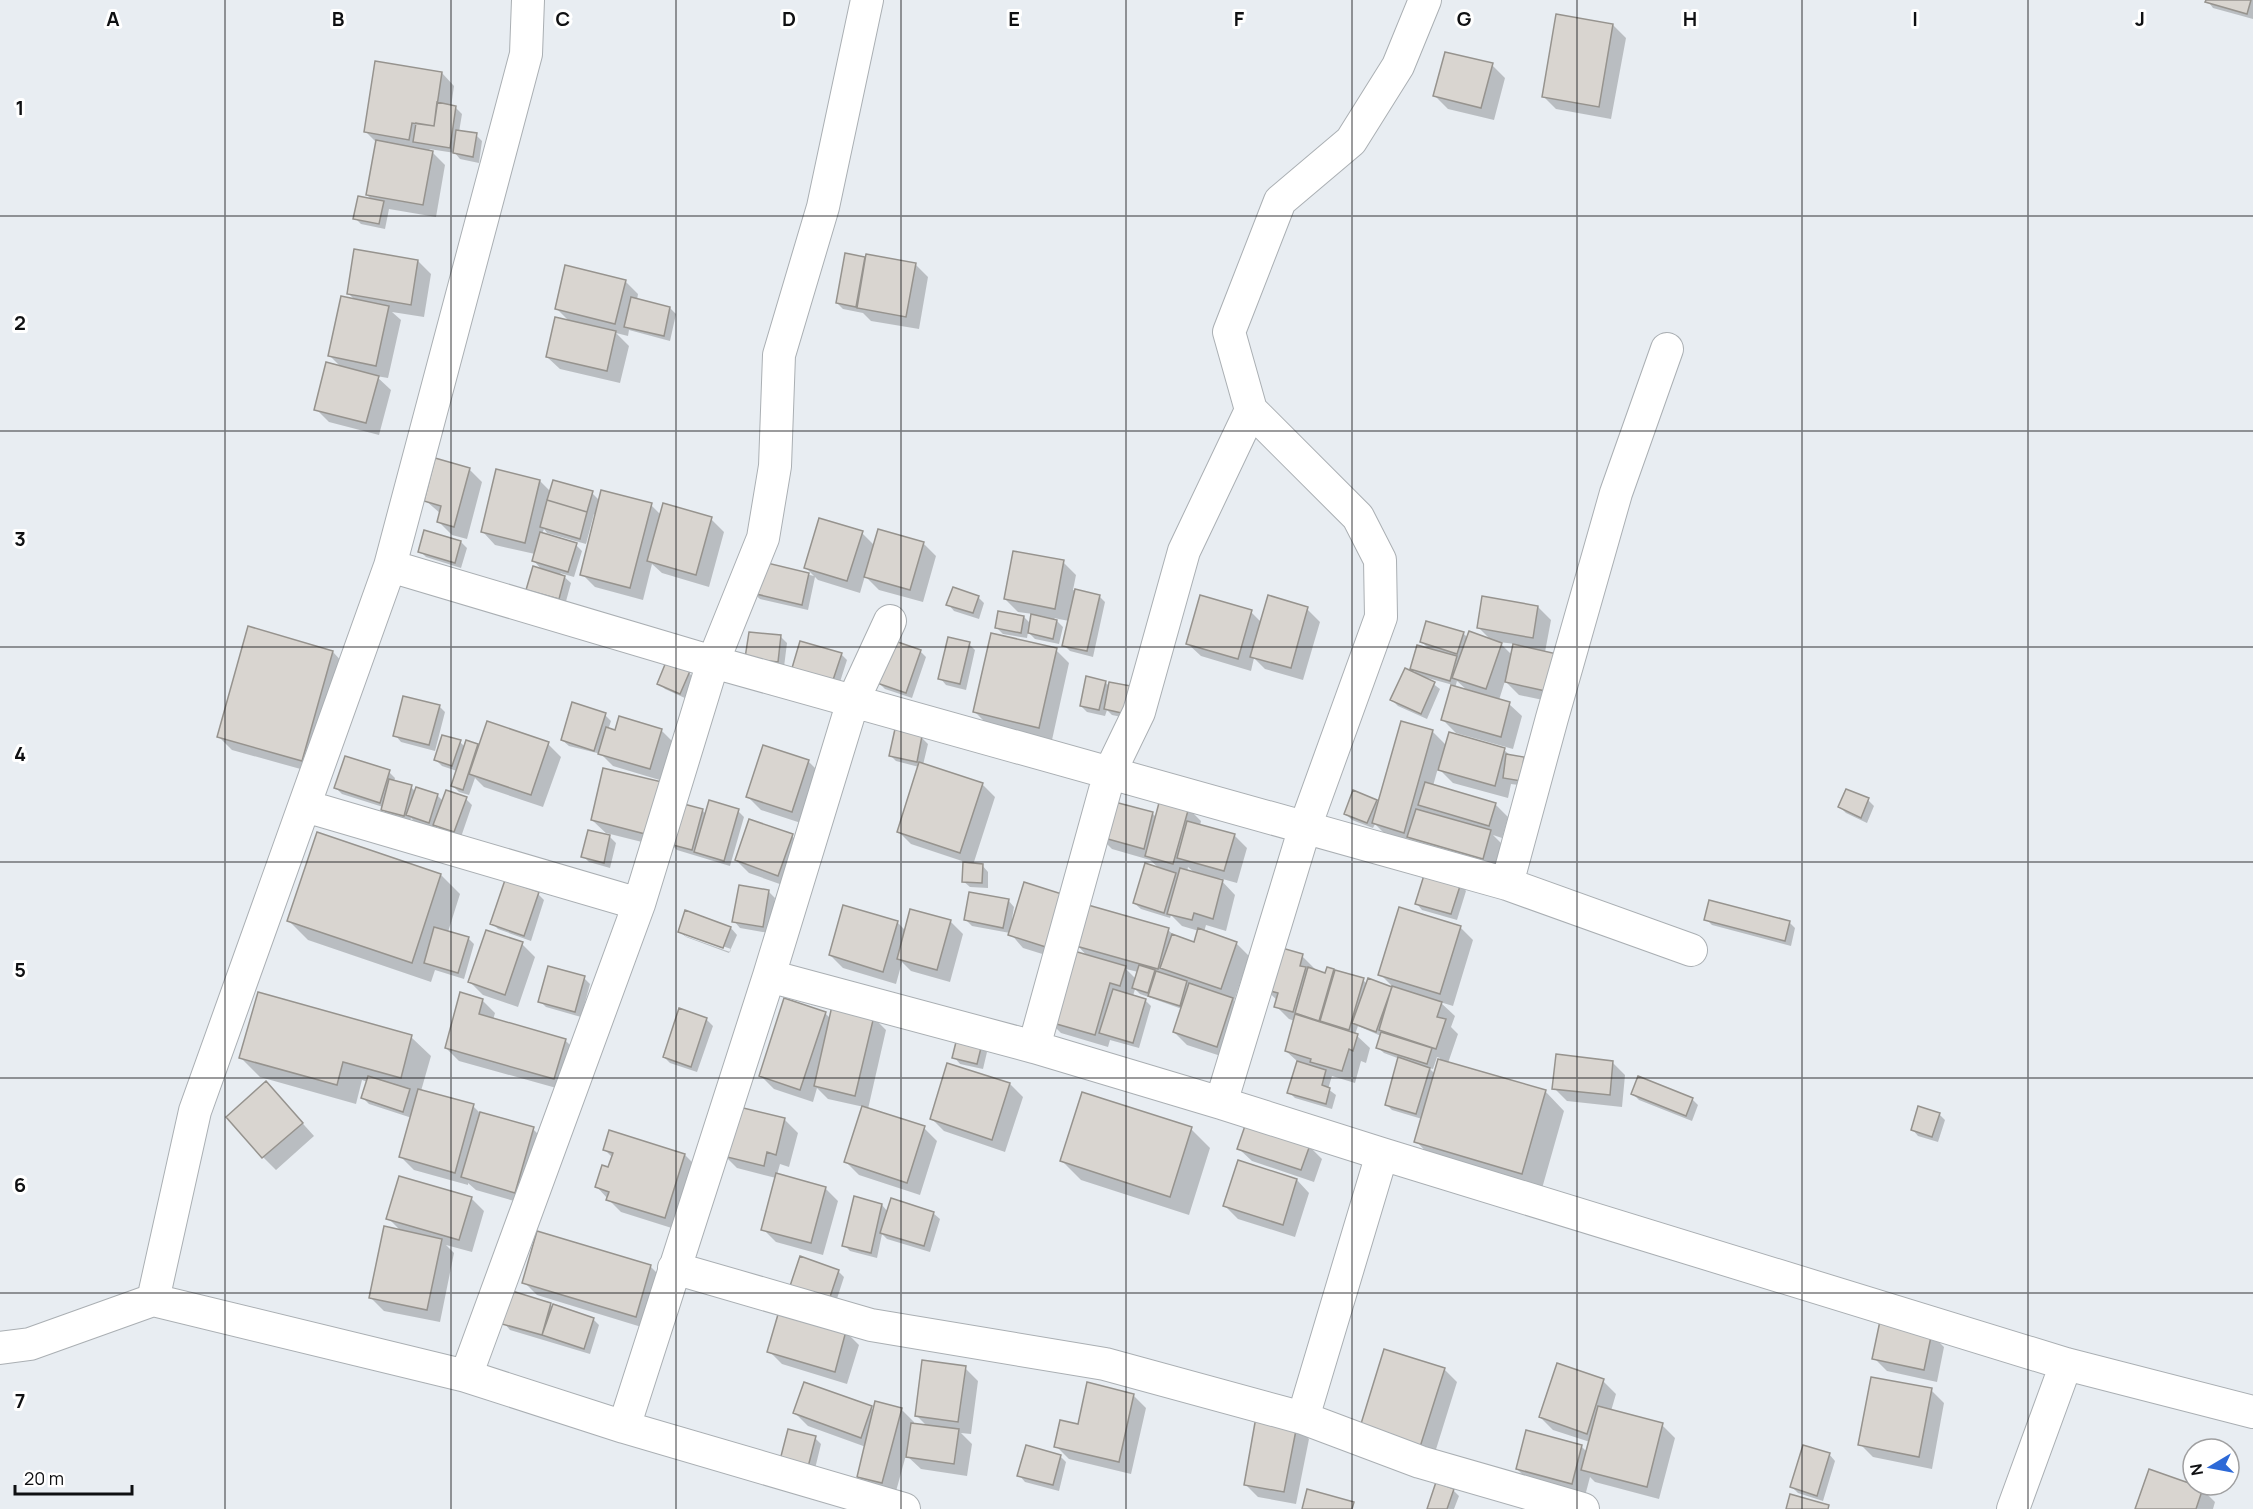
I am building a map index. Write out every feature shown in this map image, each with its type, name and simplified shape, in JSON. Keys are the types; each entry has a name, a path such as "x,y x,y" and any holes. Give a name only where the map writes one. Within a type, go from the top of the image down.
{"street":[{"path":"153,1300 195,1111 390,566 526,54 528,0"},
{"path":"466,1376 639,904 713,662 763,538 775,466 778,355 822,207 867,0"},
{"path":"1221,1103 1305,827 1381,617 1380,560 1358,517 1251,410 1229,332 1280,201 1351,141 1398,66 1425,0"},
{"path":"1507,884 1616,493 1667,349"},
{"path":"1034,1047 1110,772 1139,712 1184,551 1251,410"},
{"path":"390,566 713,662 1507,884 1691,950"},
{"path":"624,1427 769,976 853,701 890,621"},
{"path":"305,806 639,904"},
{"path":"769,976 1034,1047 2066,1364 2253,1412"},
{"path":"1303,1418 1382,1154"},
{"path":"674,1268 871,1325 1105,1364 1303,1418 1420,1462 1583,1509"},
{"path":"0,1348 30,1344 153,1300 466,1376 624,1427 904,1509"},
{"path":"2013,1509 2066,1364"}],"building":[{"path":"2206,0 2251,0 2247,14 2205,2"},
{"path":"1556,14 1613,24 1599,107 1542,97"},
{"path":"1445,52 1493,63 1481,108 1433,96"},
{"path":"375,61 442,72 434,126 412,123 409,140 364,132"},
{"path":"437,102 456,106 450,148 413,142 416,123 434,126"},
{"path":"456,130 477,133 473,157 453,153"},
{"path":"376,140 433,151 423,205 366,195"},
{"path":"358,196 384,201 379,224 353,219"},
{"path":"354,249 418,260 411,305 347,294"},
{"path":"845,253 865,257 856,307 836,303"},
{"path":"866,254 916,263 906,317 857,308"},
{"path":"565,265 626,280 615,324 555,309"},
{"path":"341,296 389,306 376,366 328,356"},
{"path":"631,297 670,307 664,336 624,327"},
{"path":"555,317 616,331 607,371 546,357"},
{"path":"326,362 379,376 366,423 314,410"},
{"path":"435,458 470,468 454,527 437,522 441,506 424,501"},
{"path":"496,469 540,480 525,543 481,532"},
{"path":"553,480 593,491 587,512 547,500"},
{"path":"601,490 652,503 630,588 580,575"},
{"path":"547,500 587,512 580,539 540,527"},
{"path":"663,503 712,517 696,575 647,561"},
{"path":"819,518 863,531 847,581 804,568"},
{"path":"878,529 924,542 910,590 864,577"},
{"path":"424,530 461,541 455,563 418,552"},
{"path":"540,532 577,543 568,572 532,561"},
{"path":"1013,551 1064,560 1055,609 1004,599"},
{"path":"759,561 809,573 802,605 752,593"},
{"path":"533,566 565,576 559,599 526,590"},
{"path":"953,587 979,596 973,613 946,605"},
{"path":"1075,589 1100,595 1087,651 1062,646"},
{"path":"1200,595 1252,610 1238,659 1186,644"},
{"path":"1268,595 1308,607 1291,668 1250,657"},
{"path":"1482,596 1538,606 1533,638 1477,628"},
{"path":"998,611 1024,616 1021,633 995,628"},
{"path":"1031,614 1057,620 1053,639 1028,633"},
{"path":"1426,621 1464,632 1457,654 1420,642"},
{"path":"248,626 333,651 302,761 217,737"},
{"path":"1469,631 1502,643 1486,689 1452,678"},
{"path":"749,632 781,635 778,662 745,658"},
{"path":"991,633 1057,648 1039,728 973,712"},
{"path":"948,637 970,642 960,684 938,679"},
{"path":"892,640 921,650 906,693 877,683"},
{"path":"800,641 842,653 833,680 792,668"},
{"path":"1513,644 1557,654 1550,692 1505,682"},
{"path":"1417,645 1457,656 1450,681 1410,669"},
{"path":"666,662 690,671 680,694 657,684"},
{"path":"1405,668 1435,682 1421,714 1390,700"},
{"path":"1086,676 1106,681 1099,710 1080,706"},
{"path":"1109,682 1131,686 1126,714 1104,709"},
{"path":"1451,685 1510,702 1501,737 1441,720"},
{"path":"403,696 440,705 429,745 393,736"},
{"path":"572,702 606,713 594,751 561,740"},
{"path":"619,716 662,729 650,769 598,754 606,727 615,730"},
{"path":"487,721 549,742 531,795 469,774"},
{"path":"1401,721 1433,730 1404,833 1372,823"},
{"path":"895,729 922,736 917,762 889,756"},
{"path":"1449,732 1505,748 1495,786 1438,770"},
{"path":"442,735 461,740 452,766 434,760"},
{"path":"466,740 478,744 463,790 451,786"},
{"path":"763,745 809,760 792,812 746,797"},
{"path":"1506,754 1524,757 1521,781 1503,778"},
{"path":"345,756 390,770 380,803 334,788"},
{"path":"919,762 983,783 960,853 897,832"},
{"path":"603,768 662,782 649,835 591,820"},
{"path":"389,779 412,785 404,816 381,810"},
{"path":"1425,782 1496,803 1489,826 1418,805"},
{"path":"416,787 438,794 429,823 406,815"},
{"path":"1846,789 1869,798 1861,818 1838,807"},
{"path":"446,790 467,797 454,832 433,825"},
{"path":"1353,790 1377,800 1367,823 1344,814"},
{"path":"1160,799 1189,807 1173,864 1145,856"},
{"path":"709,800 739,809 724,861 694,852"},
{"path":"1107,800 1153,812 1144,849 1097,836"},
{"path":"680,803 703,809 692,850 669,844"},
{"path":"1416,809 1491,830 1483,859 1407,837"},
{"path":"749,819 793,834 778,876 735,860"},
{"path":"1187,821 1235,834 1224,871 1177,858"},
{"path":"588,830 610,835 604,863 581,857"},
{"path":"317,832 441,874 412,963 287,921"},
{"path":"963,862 983,864 982,883 962,882"},
{"path":"1145,863 1176,873 1164,913 1133,903"},
{"path":"1180,868 1223,880 1213,919 1194,913 1192,920 1167,914"},
{"path":"1425,872 1461,883 1451,914 1415,904"},
{"path":"505,880 539,892 524,936 490,924"},
{"path":"1024,882 1068,896 1052,949 1008,935"},
{"path":"739,885 769,890 763,927 732,922"},
{"path":"969,892 1009,899 1003,928 964,920"},
{"path":"1709,900 1790,921 1785,941 1704,920"},
{"path":"843,905 898,921 883,972 829,955"},
{"path":"1088,905 1169,928 1158,969 1076,946"},
{"path":"1399,907 1461,926 1440,994 1378,975"},
{"path":"910,909 951,920 937,970 897,959"},
{"path":"685,910 731,927 723,948 678,932"},
{"path":"434,927 469,937 458,973 424,963"},
{"path":"1198,928 1237,942 1221,989 1160,968 1172,934 1194,942"},
{"path":"486,930 523,942 505,995 468,982"},
{"path":"1275,946 1303,954 1300,966 1306,967 1293,1012 1274,1007 1278,993 1263,989"},
{"path":"1067,949 1126,966 1120,986 1110,983 1095,1035 1046,1021"},
{"path":"1139,965 1155,970 1148,993 1132,988"},
{"path":"548,966 585,976 575,1012 538,1002"},
{"path":"1308,967 1325,973 1327,967 1334,969 1319,1021 1295,1013"},
{"path":"1335,970 1364,978 1349,1030 1320,1021"},
{"path":"1156,971 1187,981 1180,1006 1148,996"},
{"path":"1368,978 1392,987 1376,1032 1352,1023"},
{"path":"1189,983 1233,998 1217,1047 1173,1032"},
{"path":"1392,986 1442,1002 1437,1017 1446,1019 1436,1049 1379,1030"},
{"path":"1113,989 1146,999 1133,1043 1099,1033"},
{"path":"258,992 412,1035 401,1078 343,1062 337,1085 239,1058"},
{"path":"460,992 483,999 479,1014 566,1039 554,1079 445,1048"},
{"path":"784,998 826,1012 800,1090 759,1076"},
{"path":"832,1006 874,1016 855,1096 814,1086"},
{"path":"679,1008 707,1018 691,1067 663,1057"},
{"path":"1295,1014 1358,1034 1353,1051 1349,1049 1342,1071 1310,1062 1311,1059 1285,1051"},
{"path":"1381,1032 1432,1048 1427,1064 1376,1048"},
{"path":"957,1038 982,1044 977,1064 952,1058"},
{"path":"1556,1054 1613,1061 1610,1095 1552,1089"},
{"path":"1398,1057 1430,1068 1416,1114 1385,1105"},
{"path":"1438,1059 1546,1090 1522,1174 1414,1142"},
{"path":"1297,1061 1326,1070 1322,1085 1330,1088 1326,1104 1287,1093"},
{"path":"947,1063 1010,1083 992,1140 930,1119"},
{"path":"368,1076 410,1089 403,1112 361,1098"},
{"path":"1638,1076 1693,1098 1686,1116 1631,1094"},
{"path":"266,1081 303,1123 262,1158 226,1117"},
{"path":"418,1089 474,1104 455,1173 399,1157"},
{"path":"1082,1092 1192,1127 1170,1197 1060,1161"},
{"path":"735,1106 785,1118 776,1155 767,1152 764,1166 723,1156"},
{"path":"862,1106 925,1126 907,1183 844,1162"},
{"path":"1918,1106 1940,1113 1932,1137 1911,1130"},
{"path":"480,1112 534,1127 515,1193 461,1177"},
{"path":"1246,1123 1310,1145 1301,1170 1237,1149"},
{"path":"609,1130 685,1154 665,1218 606,1200 609,1192 595,1187 602,1165 608,1167 613,1153 603,1150"},
{"path":"1238,1160 1297,1179 1283,1225 1223,1206"},
{"path":"776,1173 826,1187 811,1243 761,1230"},
{"path":"399,1176 472,1197 459,1240 386,1219"},
{"path":"854,1196 882,1204 871,1253 842,1246"},
{"path":"891,1198 934,1212 924,1246 880,1233"},
{"path":"384,1226 442,1239 427,1310 369,1298"},
{"path":"537,1231 651,1265 636,1317 522,1283"},
{"path":"800,1256 839,1270 828,1303 789,1289"},
{"path":"512,1291 551,1303 542,1335 502,1324"},
{"path":"553,1304 594,1318 584,1349 542,1335"},
{"path":"779,1311 846,1331 835,1372 767,1352"},
{"path":"1880,1321 1932,1332 1924,1370 1872,1359"},
{"path":"1384,1349 1445,1368 1420,1447 1360,1427"},
{"path":"922,1360 966,1366 958,1422 915,1416"},
{"path":"1557,1363 1604,1379 1587,1434 1539,1417"},
{"path":"1871,1377 1932,1388 1919,1457 1858,1445"},
{"path":"804,1382 872,1406 861,1438 793,1413"},
{"path":"1087,1382 1134,1394 1119,1462 1054,1447 1060,1420 1078,1424"},
{"path":"875,1401 902,1408 882,1483 857,1477"},
{"path":"1598,1406 1663,1423 1647,1487 1581,1470"},
{"path":"1256,1417 1297,1425 1284,1492 1244,1485"},
{"path":"911,1423 959,1429 954,1464 906,1457"},
{"path":"788,1429 816,1436 808,1467 780,1460"},
{"path":"1526,1430 1582,1445 1572,1484 1516,1469"},
{"path":"1026,1445 1061,1455 1053,1485 1017,1476"},
{"path":"1803,1445 1830,1453 1817,1496 1790,1487"},
{"path":"2149,1469 2181,1480 2181,1497 2200,1497 2196,1509 2135,1509"},
{"path":"1436,1482 1454,1489 1447,1509 1427,1509"},
{"path":"1307,1489 1354,1502 1352,1509 1302,1509"},
{"path":"1790,1494 1829,1505 1828,1509 1786,1509"}]}
